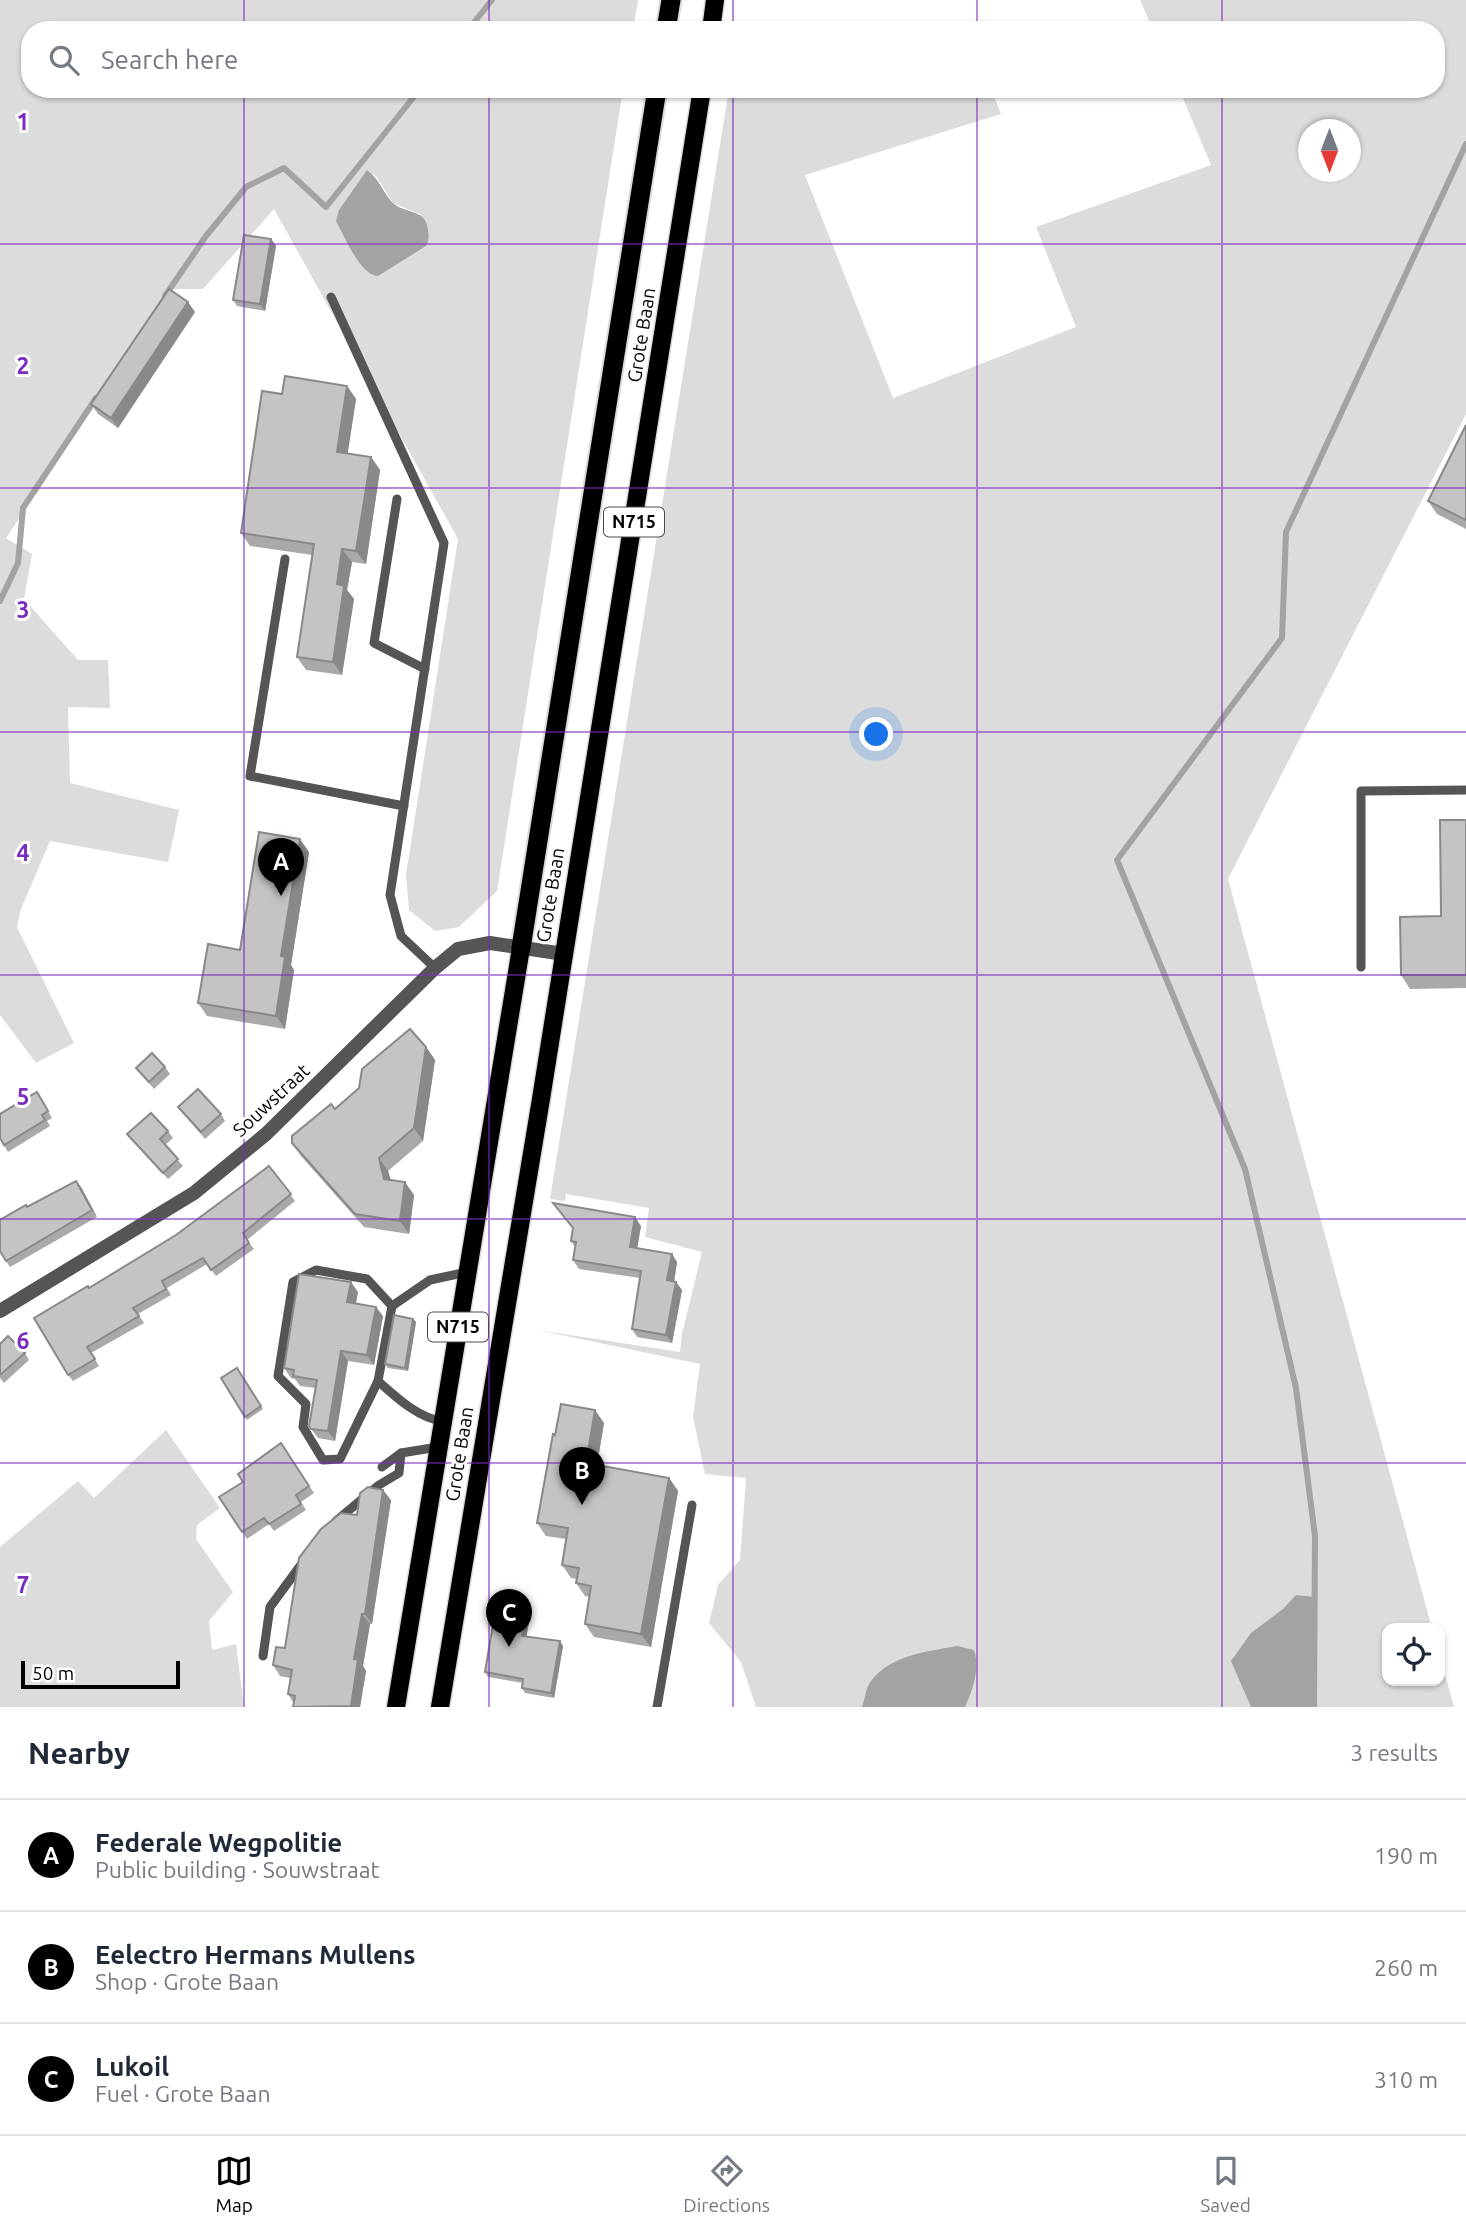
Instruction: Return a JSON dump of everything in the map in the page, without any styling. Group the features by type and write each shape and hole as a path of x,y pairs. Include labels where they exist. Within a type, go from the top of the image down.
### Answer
{"highway":[{"path":"668,21 671,0"},
{"name":"Grote Baan","path":"521,948 656,98"}],"main road":[{"path":"712,21 715,0"},
{"name":"Grote Baan","path":"440,1707 701,98"},
{"name":"Grote Baan","path":"396,1707 521,948"}],"street":[{"name":"Souwstraat","path":"0,1311 194,1193 266,1134 435,968 458,949 490,943 564,954"}],"lane":[{"path":"331,297 444,544 390,895 401,936 435,968"},
{"path":"397,499 374,643 425,668"},
{"path":"285,559 250,776 404,806"},
{"path":"1361,967 1361,791 1466,790"},
{"path":"392,1306 367,1279 316,1270 293,1282 278,1376 306,1404 303,1427 323,1460 340,1459 378,1381 392,1306 430,1280 467,1272"},
{"path":"378,1381 429,1419 442,1421"},
{"path":"382,1467 401,1453 438,1447"},
{"path":"325,1533 357,1502 399,1473 401,1453"},
{"path":"657,1707 692,1504"},
{"path":"263,1656 270,1607 311,1551"}],"shaded area":[{"path":"0,0 638,0 634,21 21,21 21,98 622,98 497,891 459,927 435,931 409,910 406,875 458,539 274,209 203,289 173,289 6,538 32,554 24,599 78,660 108,660 110,708 68,707 70,783 179,810 168,862 50,841 21,909 17,927 74,1043 36,1063 0,1015","holes":["367,171 376,176 393,203 422,215 339,210"]},
{"path":"1140,0 1466,0 1466,414 1228,879 1431,1623 1382,1623 1382,1686 1445,1686 1445,1674 1454,1707 756,1707 741,1662 709,1623 718,1585 740,1560 746,1478 705,1474 693,1417 700,1364 538,1330 680,1352 702,1252 645,1237 649,1208 566,1194 565,1201 550,1199 728,98 995,98 1001,114 805,175 893,398 1076,327 1036,227 1211,165 1183,98 1445,98 1445,21 1149,21"},
{"path":"367,170 391,201 423,218 428,232 426,246 378,276 371,274 359,262 336,221 339,210"},
{"path":"166,1430 220,1508 197,1525 196,1539 233,1592 209,1621 212,1650 236,1644 244,1707 0,1707 0,1547 78,1481 94,1498"},
{"path":"1296,1595 1315,1597 1314,1707 1251,1707 1231,1661 1251,1633 1283,1609"},
{"path":"957,1646 974,1650 976,1657 975,1679 965,1707 862,1707 869,1684 889,1665 911,1656"}],"building":[{"path":"244,235 271,239 260,304 233,300"},
{"path":"169,289 188,302 111,418 91,404"},
{"path":"285,376 347,386 337,452 371,457 356,551 342,549 337,584 344,586 333,662 297,657 314,544 241,533 262,391 282,394"},
{"path":"1466,425 1466,520 1428,501"},
{"path":"1440,820 1466,820 1466,975 1401,975 1400,917 1441,916"},
{"path":"259,832 300,839 281,956 285,957 276,1016 198,1003 208,944 240,950"},
{"path":"410,1029 426,1047 414,1128 379,1158 384,1179 405,1182 400,1221 355,1214 292,1143 292,1136 331,1104 335,1109 359,1088 362,1069"},
{"path":"152,1053 165,1067 149,1082 136,1068"},
{"path":"198,1089 221,1114 201,1132 178,1107"},
{"path":"37,1092 48,1111 42,1115 45,1120 4,1145 0,1138 0,1114"},
{"path":"151,1113 168,1131 160,1139 178,1159 163,1173 127,1134"},
{"path":"269,1166 291,1194 243,1233 249,1243 211,1270 203,1258 162,1281 166,1289 133,1308 139,1316 87,1347 95,1359 68,1375 34,1318 176,1235"},
{"path":"76,1181 92,1210 6,1261 0,1251 0,1220"},
{"path":"553,1203 635,1217 630,1247 672,1254 667,1280 676,1282 666,1335 632,1329 641,1271 573,1260 576,1242 571,1241 573,1228"},
{"path":"299,1274 351,1282 347,1302 376,1307 367,1355 341,1351 328,1431 311,1429 309,1426 317,1380 293,1376 294,1370 284,1368"},
{"path":"394,1315 413,1319 405,1368 385,1364"},
{"path":"8,1336 25,1353 0,1375 0,1344"},
{"path":"237,1368 261,1406 245,1417 221,1378"},
{"path":"561,1404 595,1410 586,1463 669,1478 641,1634 585,1624 591,1586 576,1583 579,1568 562,1565 568,1528 537,1523"},
{"path":"281,1443 309,1486 296,1495 301,1504 269,1524 264,1518 242,1532 219,1497 243,1482 238,1474"},
{"path":"368,1487 383,1490 365,1614 362,1614 354,1659 358,1660 351,1706 293,1707 295,1696 288,1694 292,1670 273,1665 276,1647 285,1648 299,1558 321,1529 341,1513 357,1515 360,1493"},
{"path":"496,1606 526,1612 522,1636 560,1641 551,1693 522,1688 523,1679 485,1672"}],"waterway":[{"path":"475,21 492,0"},
{"path":"165,296 206,236 246,187 284,168 326,207 413,98"},
{"path":"1314,1707 1315,1536 1296,1388 1245,1169 1117,860 1282,638 1286,532 1466,144"},
{"path":"0,601 18,563 23,508 96,398"}],"place":[{"name":"Federale Wegpolitie","path":"281,896"},
{"name":"Eelectro Hermans Mullens","path":"582,1505"},
{"name":"Lukoil","path":"509,1647"}]}
